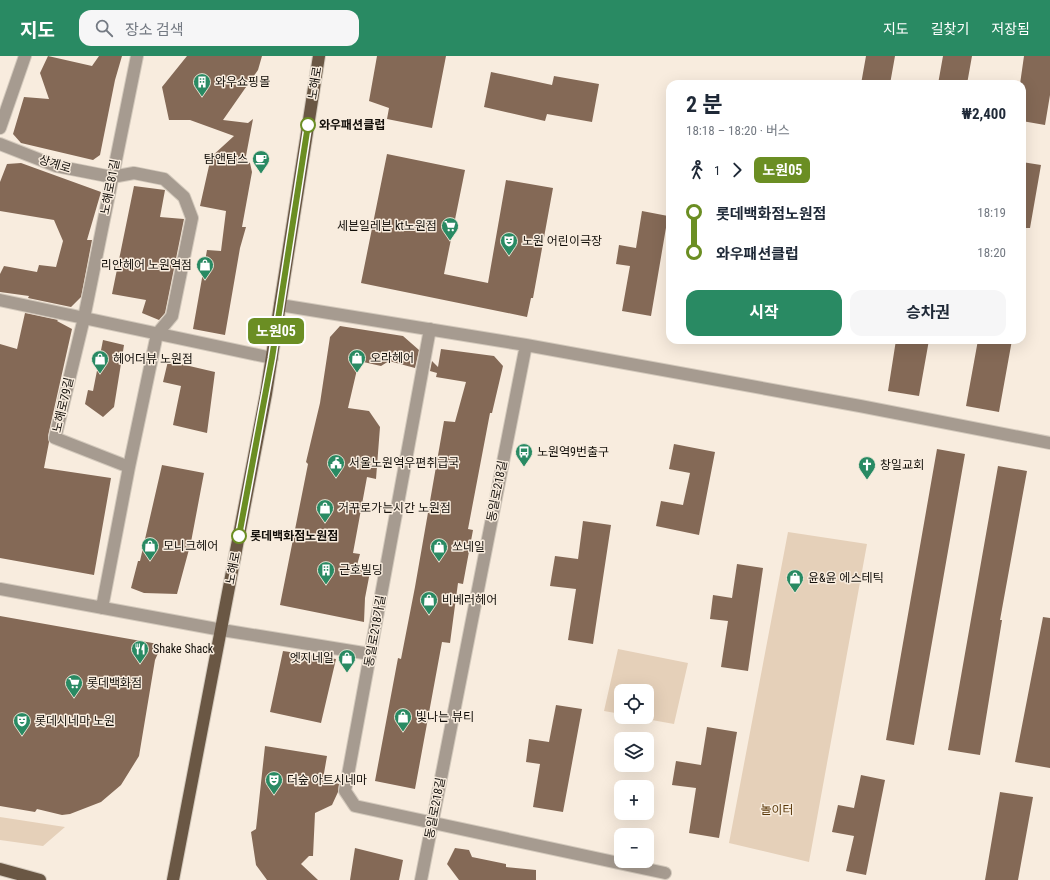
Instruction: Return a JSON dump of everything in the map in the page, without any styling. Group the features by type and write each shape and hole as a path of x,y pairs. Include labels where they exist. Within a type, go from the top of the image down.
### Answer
{"main road":[{"name":"노해로","path":"173,880 222,630 272,358 319,56"},
{"path":"0,868 40,880"}],"street":[{"path":"0,128 25,56"},
{"name":"노해로81길","path":"84,318 137,56"},
{"name":"상계로","path":"0,144 56,166 112,177"},
{"path":"102,608 129,467 157,334 172,316 192,218 184,197 164,180 134,173 112,177"},
{"path":"0,300 272,358"},
{"path":"280,305 526,346 860,406 1050,443"},
{"name":"노해로79길","path":"84,318 56,438 129,467"},
{"name":"동일로218가길","path":"430,329 345,791 355,806 664,873"},
{"name":"동일로218길","path":"421,880 526,346"},
{"path":"0,589 222,630 370,654"}],"green space":[{"name":"놀이터","path":"788,532 867,544 809,862 729,843"},
{"path":"618,649 688,663 674,724 654,720 654,684 614,684 614,713 604,711"},
{"path":"0,817 65,827 43,846 0,840"}],"building":[{"path":"48,56 92,66 99,56 122,56 115,80 100,155 93,160 21,143 13,134 24,97 49,99 40,73"},
{"path":"187,56 262,56 258,70 223,120 248,123 253,119 245,161 250,163 252,172 242,227 246,227 240,248 225,335 193,329 207,250 221,251 226,211 200,206 211,157 234,136 190,120 169,120 162,87"},
{"path":"377,56 446,56 432,128 387,119 389,108 369,101"},
{"path":"866,56 895,56 891,80 862,80"},
{"path":"943,56 972,56 968,80 939,80"},
{"path":"1024,56 1050,56 1050,95 1045,125 1026,122 1026,80 1021,80"},
{"path":"491,72 552,85 554,76 599,84 592,122 547,114 545,121 484,107"},
{"path":"387,154 465,170 444,274 488,283 506,180 553,188 533,298 531,298 527,317 361,283"},
{"path":"21,163 101,192 87,240 92,240 81,297 71,307 28,298 29,296 0,292 0,274 4,266 37,272 39,265 56,267 63,241 54,220 0,211 0,182 7,164"},
{"path":"1026,163 1041,165 1030,228 1026,228"},
{"path":"134,186 165,190 160,217 184,219 165,313 159,320 142,313 146,300 112,294"},
{"path":"642,211 666,216 666,228 651,316 622,311 630,266 616,264 619,245 636,248"},
{"path":"25,313 58,320 57,321 72,329 48,436 49,442 44,468 111,478 94,575 0,558 0,344 17,349"},
{"path":"340,326 403,336 419,350 415,368 389,361 381,366 359,361 348,408 369,411 380,427 376,479 367,477 353,553 360,554 356,569 370,572 365,598 364,622 280,605 308,464 306,462 320,403 330,337"},
{"path":"103,340 124,345 114,407 103,417 85,404 88,390 93,391"},
{"path":"895,344 928,344 919,396 888,391"},
{"path":"977,344 1011,344 999,412 966,406"},
{"path":"441,349 494,356 503,366 492,413 490,413 468,529 473,530 463,584 458,583 450,643 442,642 415,789 375,781 398,658 401,659 415,587 444,421 455,422 466,382 436,377 437,373 430,371 432,361 438,367"},
{"path":"168,361 215,372 207,433 173,425 181,386 163,382"},
{"path":"674,444 715,452 699,535 656,526 661,501 683,505 690,473 669,469"},
{"path":"937,449 965,454 914,745 886,740"},
{"path":"162,465 204,473 191,542 177,594 144,593 131,588 138,561 140,561"},
{"path":"998,466 1027,471 1000,620 1002,620 980,755 948,750"},
{"path":"583,521 611,525 593,644 568,640 576,589 550,586 555,556 578,559"},
{"path":"737,564 763,568 748,671 721,667 728,621 710,619 713,595 732,598"},
{"name":"롯데백화점","path":"0,616 158,644 159,651 155,660 139,756 121,785 101,802 70,814 62,815 37,809 35,812 0,806"},
{"path":"1043,617 1050,618 1050,768 1015,762"},
{"path":"283,651 336,659 321,723 270,712"},
{"path":"556,705 582,709 563,812 533,807 540,764 526,762 529,739 549,742"},
{"path":"707,727 737,732 719,838 689,833 696,788 672,785 676,761 701,765"},
{"path":"265,746 327,756 323,779 339,784 338,792 332,805 315,813 313,856 309,856 301,864 318,880 267,880 256,865 251,832 256,829"},
{"path":"861,775 885,780 866,875 846,871 854,836 832,832 838,805 854,808"},
{"path":"1000,792 1033,797 1018,880 985,880"},
{"path":"355,848 403,860 399,880 350,880"},
{"path":"455,848 469,850 472,857 506,864 506,867 536,870 536,880 459,880 447,864"}],"bus line":[{"name":"노원05","path":"239,536 272,358 308,125"}],"place":[{"name":"와우쇼핑몰","path":"202,97"},
{"name":"와우패션클럽","path":"308,125"},
{"name":"탐앤탐스","path":"261,174"},
{"name":"세븐일레븐 kt노원점","path":"450,241"},
{"name":"노원 어린이극장","path":"509,256"},
{"name":"리안헤어 노원역점","path":"205,280"},
{"name":"오라헤어","path":"357,373"},
{"name":"헤어더뷰 노원점","path":"100,374"},
{"name":"노원역9번출구","path":"524,467"},
{"name":"서울노원역우편취급국","path":"336,478"},
{"name":"창일교회","path":"867,480"},
{"name":"거꾸로가는시간 노원점","path":"325,523"},
{"name":"롯데백화점노원점","path":"239,536"},
{"name":"모니크헤어","path":"150,561"},
{"name":"쏘네일","path":"439,562"},
{"name":"근호빌딩","path":"326,585"},
{"name":"윤&윤 에스테틱","path":"795,593"},
{"name":"비베러헤어","path":"429,615"},
{"name":"Shake Shack","path":"140,664"},
{"name":"엣지네일","path":"347,673"},
{"name":"롯데백화점","path":"74,698"},
{"name":"빛나는 뷰티","path":"403,732"},
{"name":"롯데시네마 노원","path":"22,736"},
{"name":"더숲 아트시네마","path":"274,795"}]}
